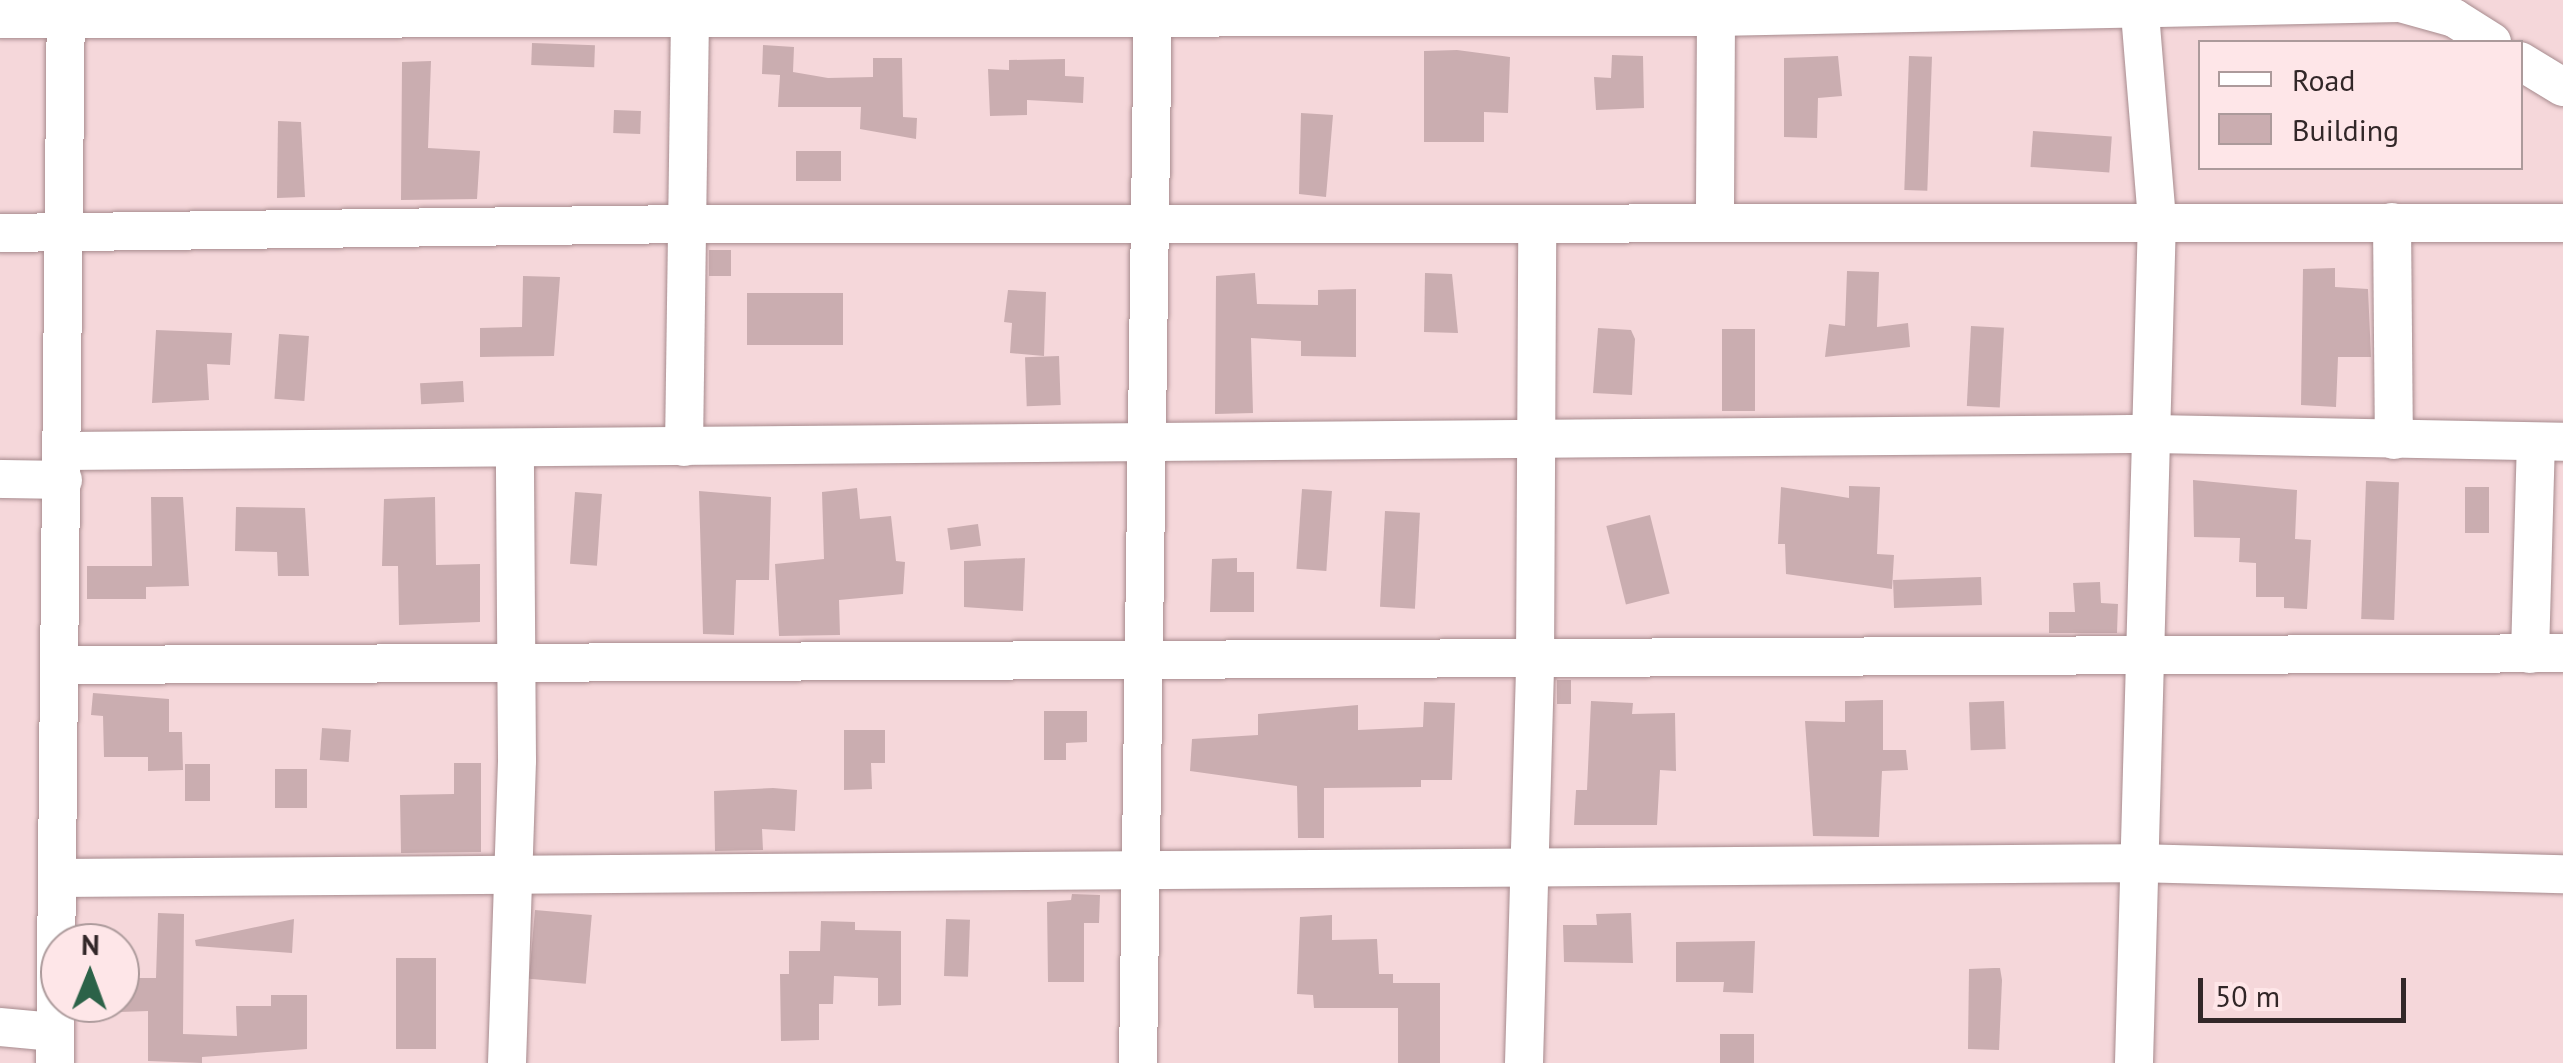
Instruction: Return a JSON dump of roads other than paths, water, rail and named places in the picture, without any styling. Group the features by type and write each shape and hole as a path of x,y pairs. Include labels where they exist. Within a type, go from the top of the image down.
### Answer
{"street":[{"path":"0,19 66,10 2400,3 2454,18 2489,40"},
{"path":"2134,1063 2135,863 2153,434 2157,220 2139,6"},
{"path":"1138,1063 1149,658 1153,8"},
{"path":"1711,8 1715,220"},
{"path":"684,447 690,9"},
{"path":"0,1028 54,1048 66,10"},
{"path":"2523,62 2563,88"},
{"path":"0,234 686,224 1151,227 1715,220 2563,224"},
{"path":"2392,222 2394,440"},
{"path":"1524,1063 1535,662 1537,224"},
{"path":"0,480 63,465 515,449 2153,434 2549,442 2546,654 2144,660 1535,662 1149,658 61,665"},
{"path":"507,1063 518,660 515,449"},
{"path":"56,878 1142,874 2135,863 2563,874"}]}
